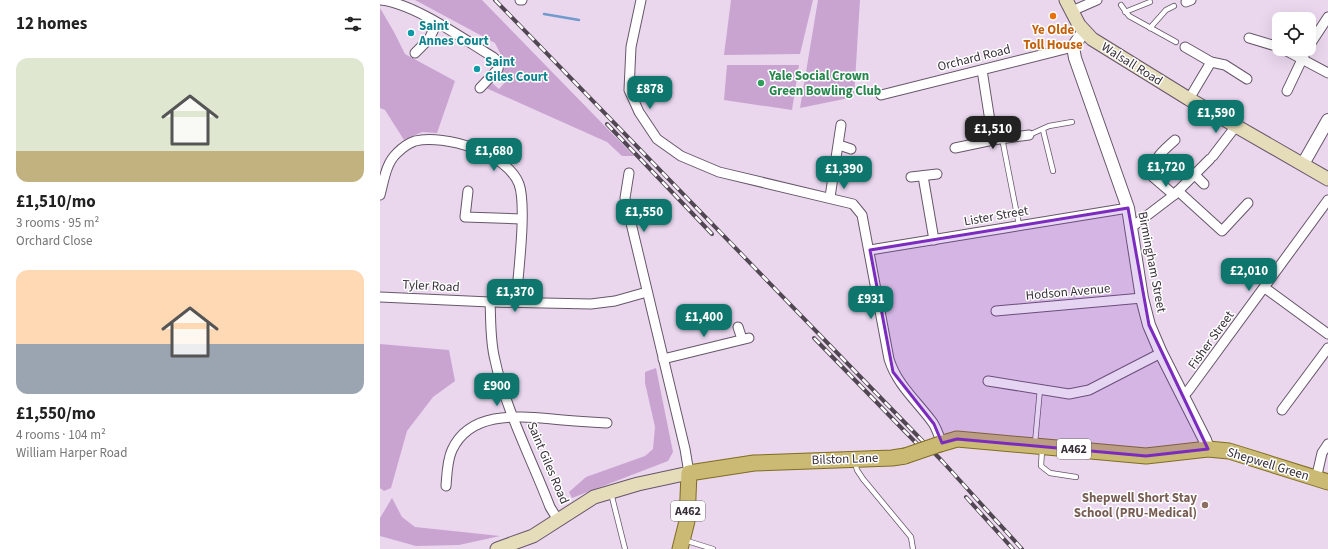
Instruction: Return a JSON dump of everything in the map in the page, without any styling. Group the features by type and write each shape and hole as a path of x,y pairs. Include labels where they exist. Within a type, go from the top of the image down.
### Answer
{"main road":[{"name":"Walsall Road","path":"1069,6 1084,31 1092,40 1189,99 1328,179"},
{"name":"Bilston Lane","path":"497,549 524,541 594,497 689,472 754,463 905,456 957,440 1146,456 1208,449"},
{"name":"Shepwell Green","path":"1208,449 1244,454 1322,481"},
{"name":"A462","path":"680,546 688,515 689,472"}],"street":[{"path":"380,0 404,6 493,57 499,63 495,74 480,88"},
{"path":"641,0 631,47 629,90 639,112 657,138 681,156 719,172 830,197 853,204 862,215 870,250 889,359 893,372 898,381 934,424 941,444"},
{"path":"1069,6 1097,0"},
{"path":"1316,35 1328,16"},
{"path":"415,53 428,39 437,24"},
{"path":"1074,47 1084,31"},
{"path":"1249,38 1272,45"},
{"name":"Orchard Road","path":"882,95 1074,47"},
{"name":"Birmingham Street","path":"1074,47 1081,76 1128,208 1142,298 1149,325 1208,449"},
{"path":"1185,47 1211,62 1225,66 1247,79"},
{"path":"1298,56 1328,73"},
{"path":"1287,91 1302,58"},
{"path":"1189,99 1211,62"},
{"path":"982,70 998,139"},
{"path":"1302,164 1328,120"},
{"path":"830,197 841,125"},
{"path":"1132,227 1176,193 1195,175 1236,126"},
{"path":"955,148 998,139 1029,135"},
{"path":"380,194 388,164 397,152 413,142 431,140 469,146 482,152 512,172 522,193 516,302"},
{"path":"1175,140 1158,156 1153,165 1153,177 1176,193 1222,231 1248,203"},
{"path":"838,145 851,149"},
{"path":"629,173 625,198 685,449 689,472"},
{"path":"911,177 936,174"},
{"path":"1195,175 1204,184"},
{"path":"923,176 934,240"},
{"path":"468,191 465,217 521,219"},
{"name":"Fisher Street","path":"1183,396 1265,288 1328,200"},
{"name":"Lister Street","path":"870,250 1128,208"},
{"path":"1265,288 1328,334"},
{"name":"Tyler Road","path":"380,297 490,302 591,304 615,302 647,292"},
{"name":"Hodson Avenue","path":"996,311 1142,298"},
{"name":"Saint Giles Road","path":"490,302 494,359 514,416 550,507 558,520"},
{"path":"663,358 745,338 738,327"},
{"path":"1282,410 1328,348"},
{"path":"988,381 1068,394 1088,390 1161,353"},
{"name":"Saint Giles Road","path":"446,486 451,451 463,434 475,425 492,418 514,416 607,423"},
{"path":"1322,481 1322,453 1328,444"}],"lane":[{"path":"1125,12 1150,2"},
{"path":"1121,5 1125,12 1176,42"},
{"path":"1150,28 1166,10 1174,6"},
{"path":"1029,135 1049,126 1072,122"},
{"path":"1043,130 1053,171"},
{"path":"998,139 1019,225"},
{"path":"1040,389 1039,446 1041,466 1050,473 1076,477"},
{"path":"854,459 857,470 911,537 913,549"},
{"path":"611,493 625,549"},
{"path":"680,546 713,549"}],"highlighted area":[{"path":"1128,208 1149,325 1208,449 1146,456 957,439 942,443 934,424 893,372 870,250"}],"shaded area":[{"path":"415,0 482,0 634,156 622,156 607,142 486,88 492,83 499,89 506,81 502,73 505,63 495,43"},
{"path":"731,0 813,0 800,54 724,55"},
{"path":"818,0 860,0 854,97 800,108"},
{"path":"380,8 405,54 455,81 437,133 422,132 404,140 385,110 380,108"},
{"name":"Yale Social Crown Green Bowling Club","path":"727,65 799,65 792,110 724,100"},
{"path":"380,344 449,350 455,381 433,397 407,431 391,488 384,491 380,488"},
{"path":"656,368 673,452 668,461 572,498 569,492 586,477 645,456 653,449 655,427 645,383 645,372"},
{"path":"392,498 402,517 415,527 500,536 459,545 416,546 380,536 380,518"}],"waterway":[{"path":"544,14 579,20"}],"railway":[{"path":"495,0 943,462 1022,549"},
{"path":"607,124 712,234"},
{"path":"814,338 921,448"},
{"path":"966,497 1013,549"}],"place":[{"name":"Ye Olde Toll House","path":"1053,16"},
{"name":"Saint Annes Court","path":"411,33"},
{"name":"Saint Giles Court","path":"477,69"},
{"name":"Yale Social Crown Green Bowling Club","path":"761,83"},
{"name":"Shepwell Short Stay School (PRU-Medical)","path":"1205,505"}]}
